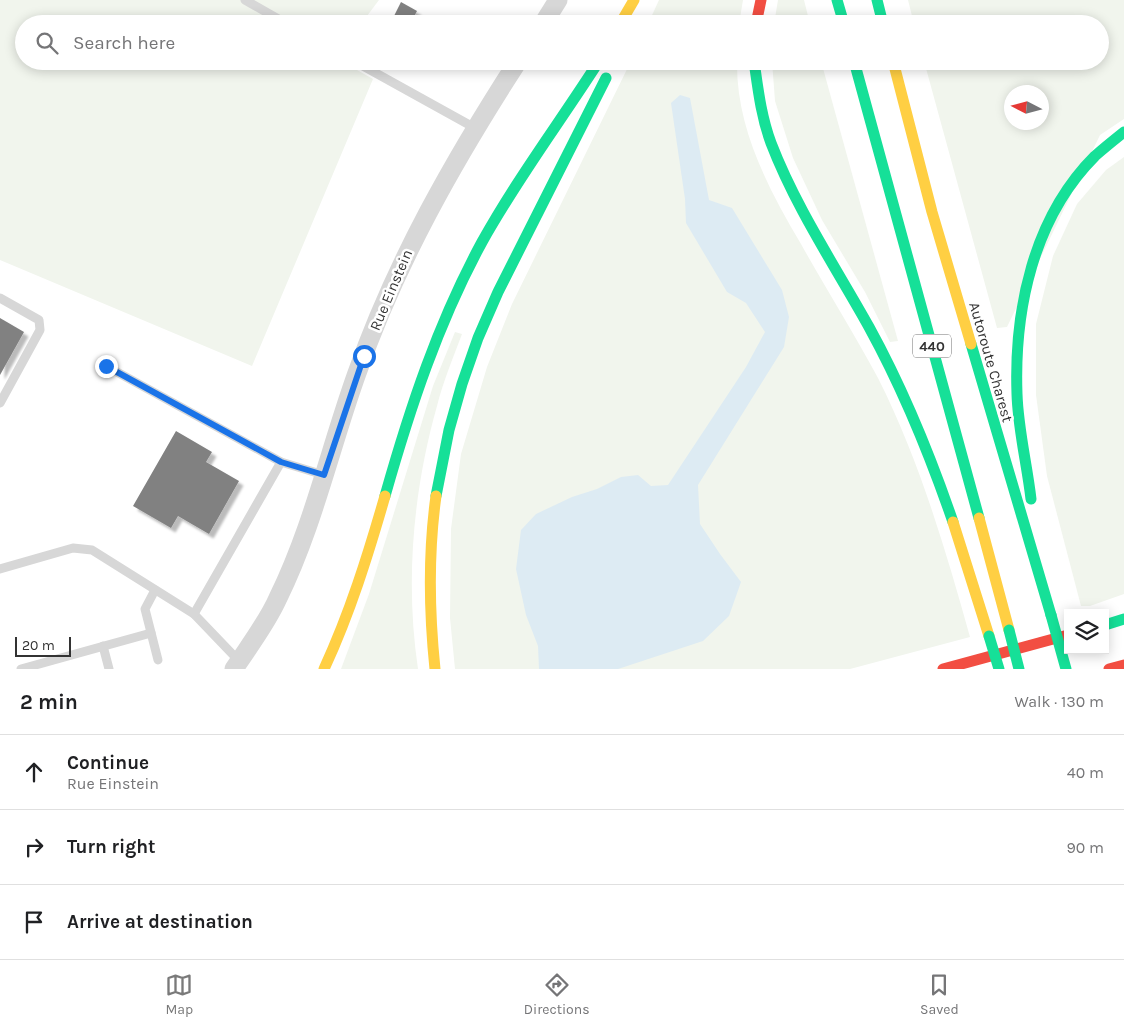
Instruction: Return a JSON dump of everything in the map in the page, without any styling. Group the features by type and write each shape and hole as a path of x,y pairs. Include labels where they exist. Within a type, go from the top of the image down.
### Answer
{"highway":[{"path":"625,15 634,0"},
{"path":"634,15 640,0"},
{"path":"758,15 761,0"},
{"path":"837,0 841,15"},
{"path":"877,0 881,15"},
{"path":"324,669 339,636 360,579 414,396 440,329 469,266 504,204 593,70"},
{"path":"435,669 429,574 435,497 441,460 458,392 498,292 610,70"},
{"path":"754,70 760,104 775,153 785,177 873,333 913,415 948,505 999,669"},
{"name":"440","path":"856,70 1019,669"},
{"name":"Autoroute Charest","path":"895,70 932,212 1052,615 1066,669"},
{"path":"1043,588 1017,394 1018,336 1026,282 1042,236 1063,194 1094,156 1124,132"},
{"path":"1109,624 1124,618"},
{"path":"943,669 1064,636"},
{"path":"1109,669 1124,665"}],"street":[{"path":"549,15 558,0"},
{"name":"Rue Einstein","path":"237,665 278,600 305,534 356,374 412,241 475,128 512,70"}],"lane":[{"path":"245,0 271,15"},
{"path":"370,70 475,128"},
{"path":"0,298 39,320 40,330 0,403"},
{"path":"106,366 281,462 324,475"},
{"path":"194,614 281,462"},
{"path":"0,569 73,548 92,550 194,614 237,665"},
{"path":"155,590 145,609 158,660"},
{"path":"21,669 52,665 103,646 151,633"},
{"path":"103,646 109,669"}],"shaded area":[{"path":"0,0 379,0 368,15 15,15 15,70 357,70 373,79 252,366 0,260"},
{"path":"659,0 743,0 740,15 652,15"},
{"path":"778,0 804,0 808,15 776,15"},
{"path":"908,0 1124,0 1124,119 1100,135 1007,327 997,328 926,70 1109,70 1109,15 912,15"},
{"path":"627,70 737,70 742,110 756,157 777,201 869,361 893,409 919,473 970,637 850,669 455,669 450,618 451,529 461,454 487,367 512,304"},
{"path":"773,70 823,70 898,341 890,342 865,292 822,220 793,158 775,101"},
{"path":"680,95 690,98 709,200 732,208 782,290 789,317 784,347 698,485 700,524 741,582 729,616 703,641 618,669 539,669 538,646 526,615 516,569 521,530 536,514 621,477 638,475 651,486 668,485 746,367 765,332 746,303 727,292 686,223 685,199 671,103"},
{"path":"1124,157 1124,594 1090,606 1081,606 1047,476 1036,395 1036,324 1053,256 1077,204 1106,170"},
{"path":"455,332 462,334 437,406 422,471 417,504 412,570 412,603 418,669 341,669 369,594 433,386"}],"building":[{"path":"401,2 417,11 415,15 394,15"},
{"path":"0,318 24,332 0,375"},
{"path":"176,431 212,452 206,462 239,481 209,534 178,516 171,528 133,506"}],"traffic: fast":[{"path":"837,0 841,15"},
{"path":"877,0 881,15"},
{"path":"385,496 426,366 466,273 495,219 593,70"},
{"path":"755,70 765,123 781,167 804,214 869,327 893,374 925,447 953,522"},
{"path":"856,70 979,518"},
{"path":"436,496 449,430 478,338 498,292 606,78"},
{"path":"1031,499 1017,394 1019,330 1024,298 1042,236 1056,208 1074,181 1095,156 1124,132"},
{"path":"971,344 1051,615"},
{"path":"1051,615 1066,669"},
{"path":"1109,624 1124,619"},
{"path":"1009,630 1019,669"},
{"path":"989,636 999,669"}],"traffic: slow":[{"path":"625,15 634,0"},
{"path":"895,70 932,212 971,344"},
{"path":"324,669 358,584 385,496"},
{"path":"435,669 430,582 436,496"},
{"path":"979,518 1009,630"},
{"path":"953,522 989,636"}],"traffic: jam":[{"path":"758,15 761,0"},
{"path":"943,669 1064,636"},
{"path":"1109,669 1124,665"}],"route":[{"path":"106,366 281,462 324,475 356,374 364,356"}]}
